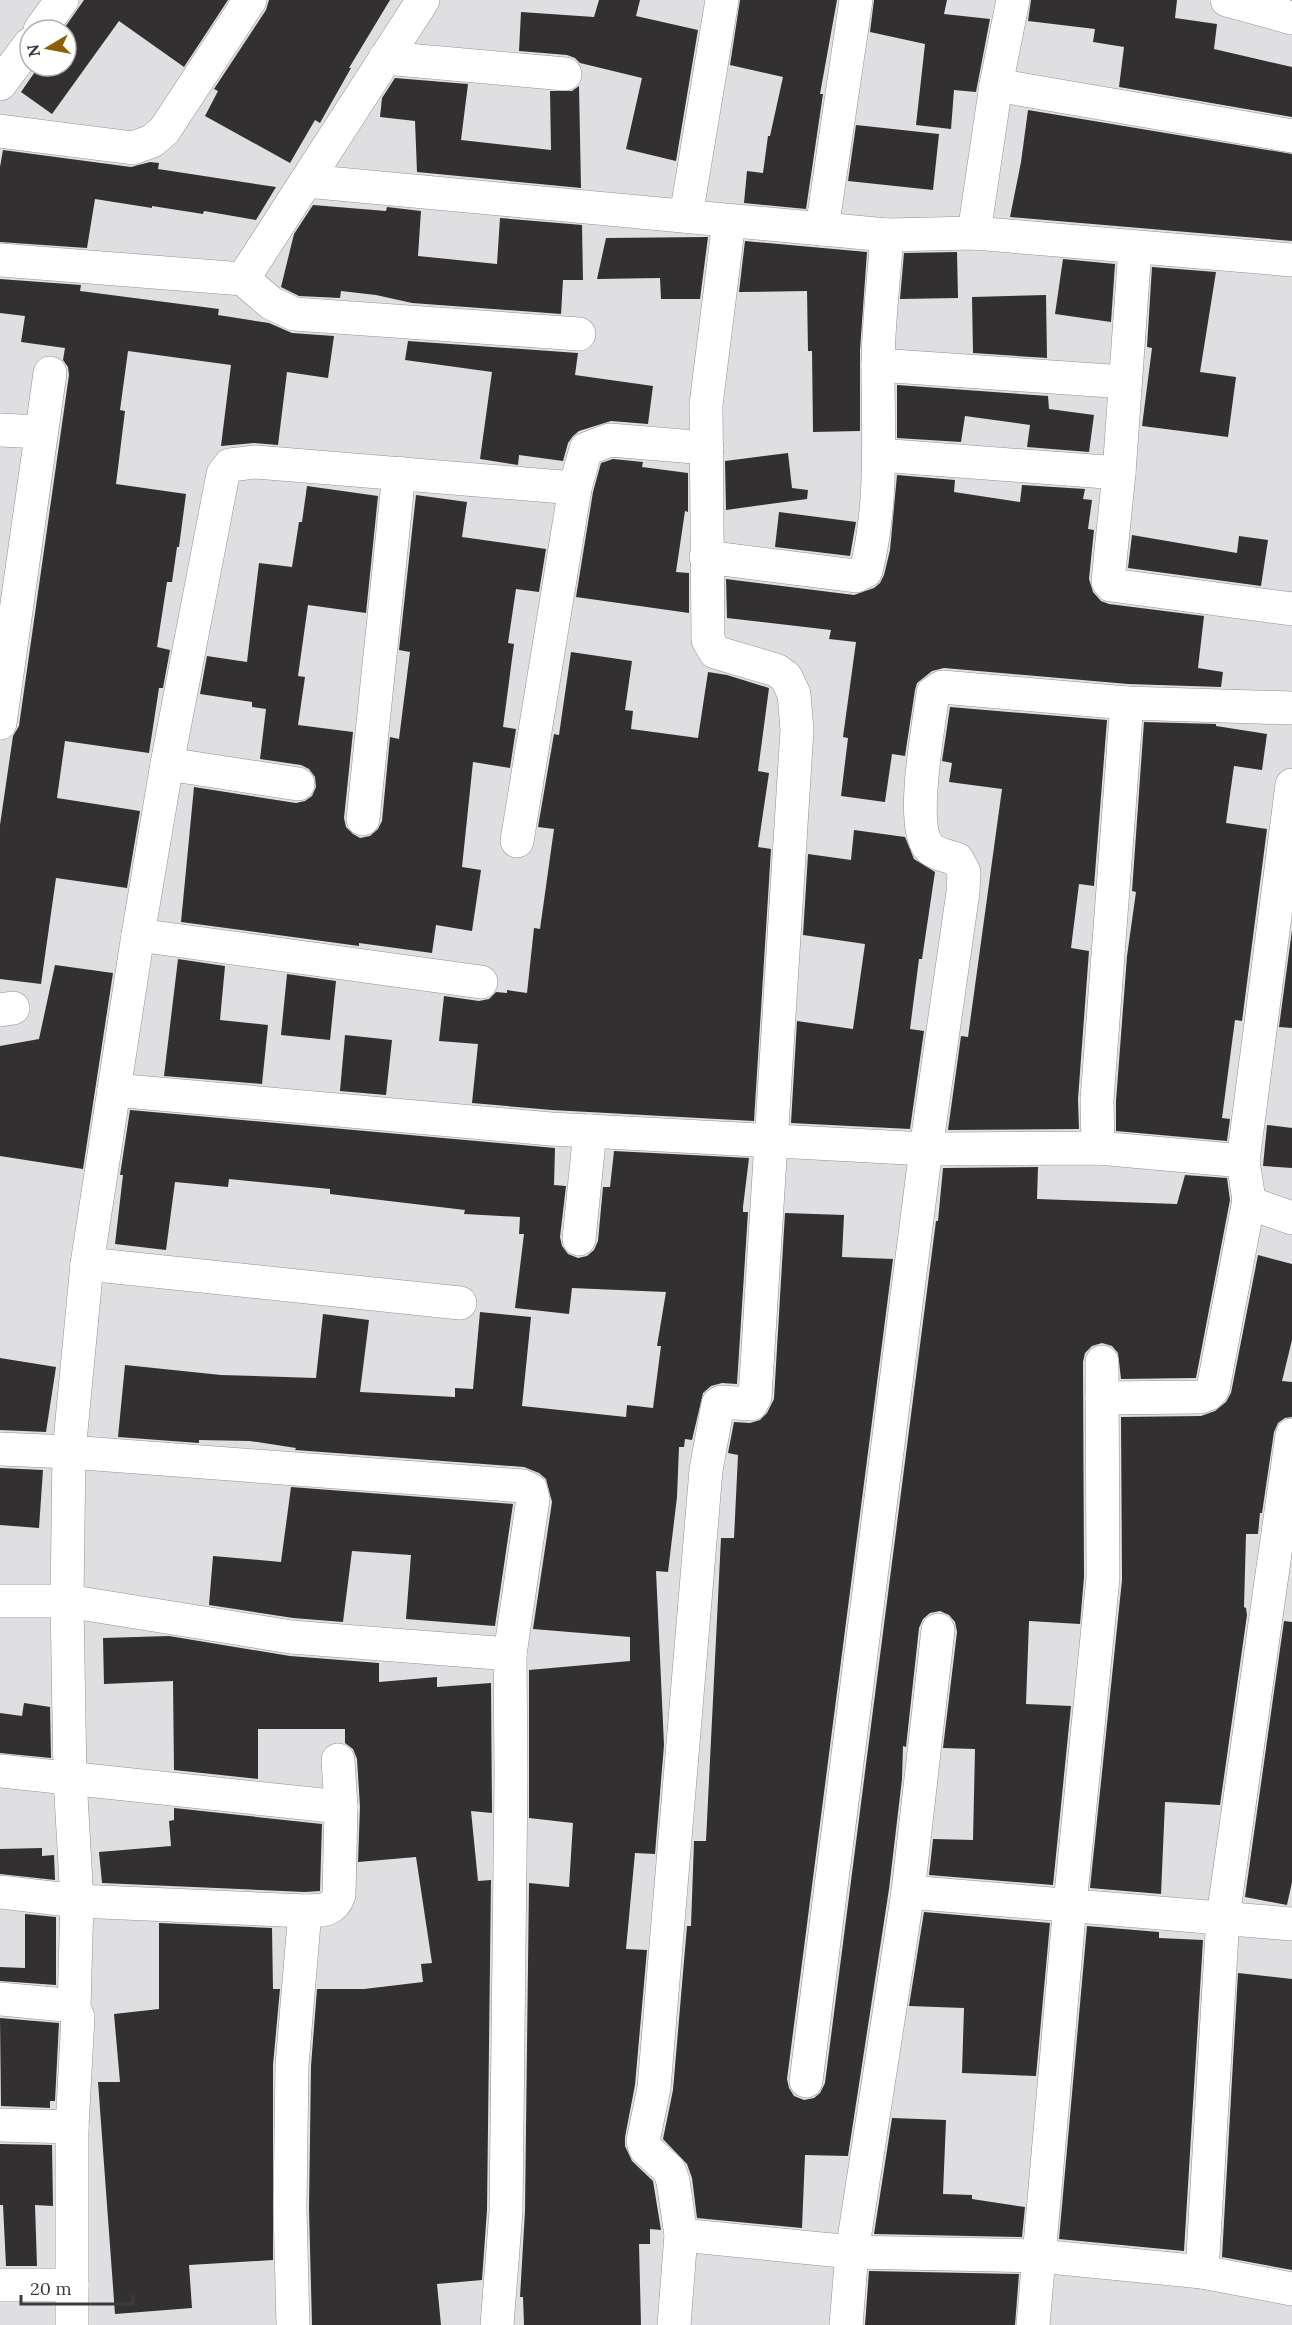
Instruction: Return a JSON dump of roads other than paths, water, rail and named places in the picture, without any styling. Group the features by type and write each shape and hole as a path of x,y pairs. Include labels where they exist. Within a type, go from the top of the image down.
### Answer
{"street":[{"path":"49,18 62,0"},
{"path":"0,131 133,147 152,141 164,131 250,0"},
{"path":"243,279 423,0"},
{"path":"686,216 722,0"},
{"path":"822,229 856,0"},
{"path":"974,233 996,85 1013,0"},
{"path":"1227,0 1292,18"},
{"path":"385,58 565,74"},
{"path":"0,84 18,60"},
{"path":"996,85 1292,136"},
{"path":"306,181 887,235 974,233 1292,260"},
{"path":"674,2325 681,2235 672,2175 645,2148 644,2141 654,2088 706,1470 718,1404 721,1402 751,1404 755,1397 797,730 794,694 786,677 776,670 715,652 708,640 706,405 729,221"},
{"path":"706,557 856,576 866,571 875,525 879,455 878,365 887,235"},
{"path":"1135,248 1119,473 1108,581 1111,585 1292,609"},
{"path":"0,260 243,279 271,303 294,314 579,334"},
{"path":"878,365 1125,382"},
{"path":"0,723 50,373"},
{"path":"0,430 41,432"},
{"path":"517,841 575,488 586,449 610,440 707,448"},
{"path":"879,455 1119,473"},
{"path":"72,2325 72,2127 78,2018 74,2008 77,1901 70,1778 67,1601 69,1452 87,1264 138,935 167,764 223,474 230,465 256,462 575,488"},
{"path":"363,819 399,472"},
{"path":"806,2081 926,1149 963,892 964,872 957,859 934,852 923,839 920,802 933,693 942,687 1127,703 1292,708"},
{"path":"1098,1148 1097,1100 1127,703"},
{"path":"167,764 298,784"},
{"path":"1102,1398 1200,1397 1213,1389 1249,1200 1244,1161 1292,785"},
{"path":"138,935 481,982"},
{"path":"114,1090 590,1131 926,1149 1098,1148 1244,1161"},
{"path":"579,1239 590,1131"},
{"path":"1249,1200 1255,1205 1292,1218"},
{"path":"87,1264 460,1303"},
{"path":"1034,2325 1070,1904 1103,1578 1102,1362"},
{"path":"1202,2272 1223,1917 1292,1435"},
{"path":"0,1449 69,1452 523,1486 531,1490 533,1498 510,1654 511,1776 506,2211 497,2325"},
{"path":"0,1601 67,1601 291,1637 510,1654"},
{"path":"846,2325 852,2252 908,1892 938,1630"},
{"path":"0,1893 77,1901 305,1911 331,1908 339,1895 341,1808 338,1760"},
{"path":"0,1772 341,1808"},
{"path":"908,1892 1292,1924"},
{"path":"293,2325 290,2209 292,2065 305,1911"},
{"path":"0,1999 65,2005 74,2008"},
{"path":"0,2125 72,2127"},
{"path":"681,2235 852,2252 1039,2256 1202,2272 1292,2289"},
{"path":"0,2284 72,2285"}]}
